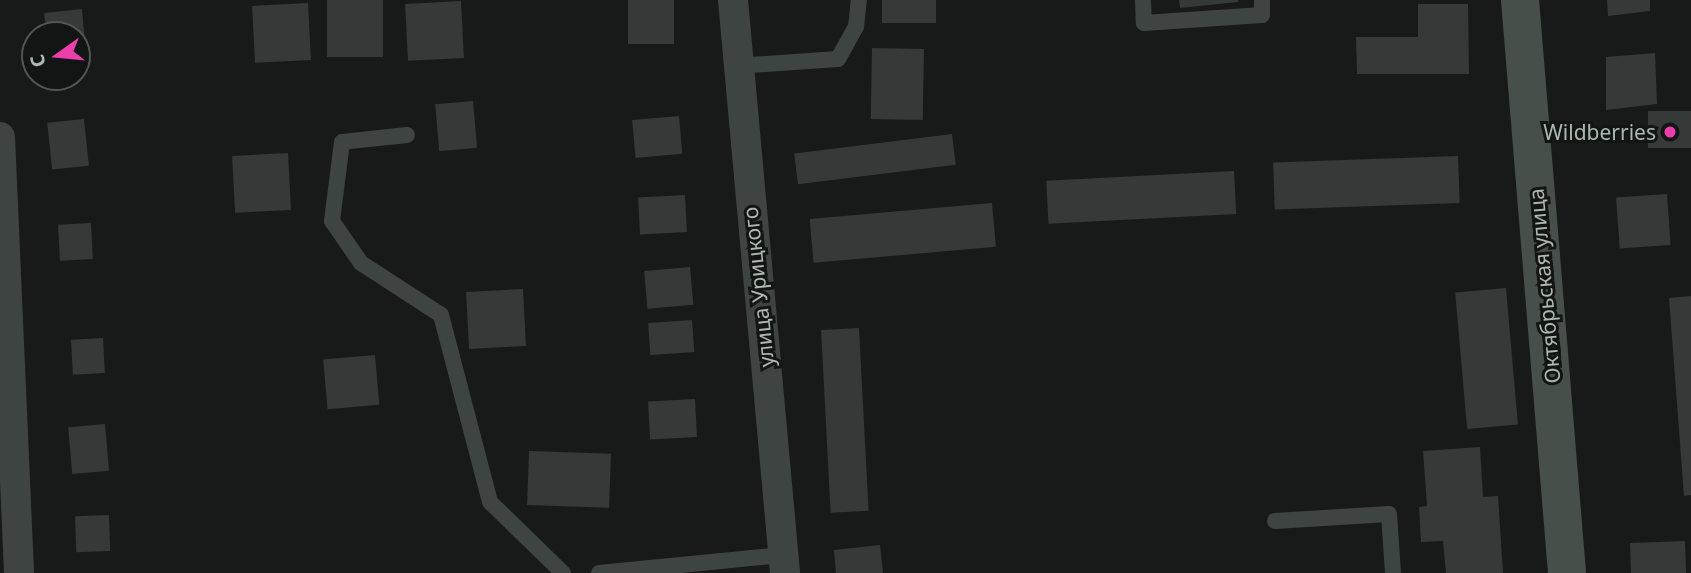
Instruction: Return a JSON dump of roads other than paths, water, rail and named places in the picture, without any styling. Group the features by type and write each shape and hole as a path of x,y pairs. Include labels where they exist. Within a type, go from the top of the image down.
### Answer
{"main road":[{"name":"Октябрьская улица","path":"1520,0 1567,573"}],"street":[{"name":"улица Урицкого","path":"733,0 736,66 785,564"},
{"path":"0,137 19,573"}],"lane":[{"path":"736,66 838,59 856,27 859,0"},
{"path":"1143,0 1144,23 1262,15 1262,0"},
{"path":"407,135 342,142 332,221 360,263 440,315 490,502 563,573"},
{"path":"1275,520 1389,514 1393,573"},
{"path":"599,573 785,564"}],"place":[{"name":"Wildberries","path":"1670,132"}]}
